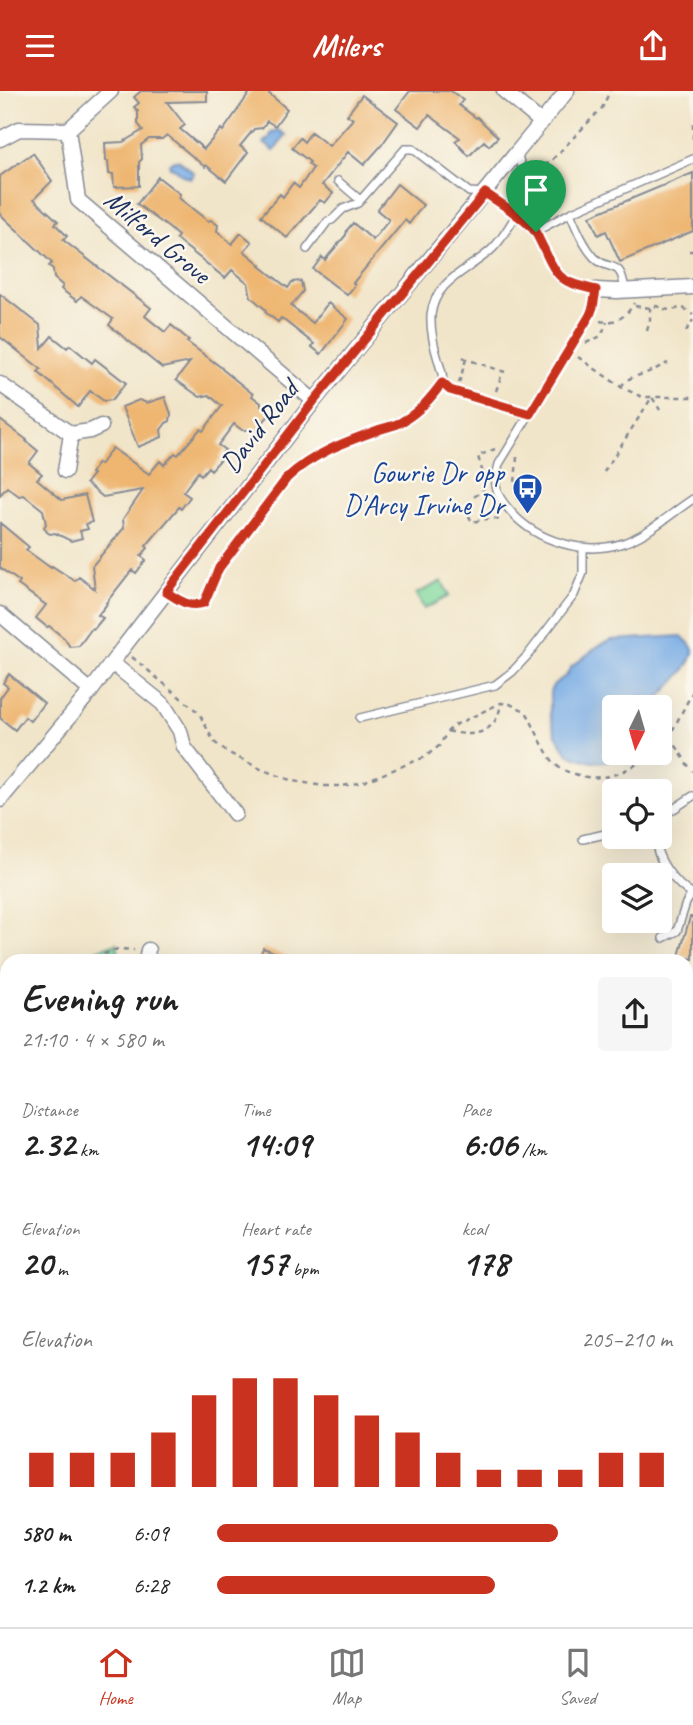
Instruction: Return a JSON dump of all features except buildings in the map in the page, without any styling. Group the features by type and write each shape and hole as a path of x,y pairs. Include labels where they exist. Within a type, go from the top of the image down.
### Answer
{"street":[{"path":"0,139 19,129 68,130 111,91"},
{"path":"504,91 541,122"},
{"name":"David Road","path":"0,800 91,691 314,401 567,91"},
{"name":"Milford Grove","path":"68,130 78,200 314,401"},
{"path":"596,290 693,288"},
{"path":"0,384 71,434 101,426"},
{"path":"65,471 71,434"},
{"path":"0,614 91,691"},
{"path":"112,663 163,704 180,731 184,747 235,814"}],"lane":[{"path":"307,249 328,222 343,209 358,203 405,149 413,149 469,192 485,193 536,232"},
{"path":"516,152 526,178 536,232 553,269 560,278 596,290 588,317 499,464 496,489 502,501 515,516 538,534 556,542 597,548 619,545 637,538 693,499"},
{"path":"536,232 570,212 693,159"},
{"path":"338,181 360,200"},
{"path":"570,212 595,259 616,267 632,290"},
{"path":"166,592 189,605 204,603 219,568 287,478 297,469 324,451 400,423 428,402 442,383 443,374 431,334 431,313 439,292 448,281 491,250 516,215"},
{"path":"442,383 456,393 530,414"},
{"path":"360,718 495,685 527,656 574,596 583,573 583,548"},
{"path":"672,810 693,796"},
{"path":"583,839 602,835"},
{"path":"658,849 671,876 692,895 686,903 677,931 663,938"}],"path":[{"path":"536,171 550,162 602,107 610,91"},
{"path":"693,124 693,138"},
{"path":"588,317 609,322 619,320 633,305 632,290"},
{"path":"633,305 650,308 657,306 674,311 682,307 693,314"},
{"path":"647,331 650,308"},
{"path":"686,331 693,320"},
{"path":"609,322 615,330"},
{"path":"609,322 601,337 587,343 578,357 621,387 642,397 693,397"},
{"path":"456,393 464,358 504,372 499,384"},
{"path":"621,387 625,380 668,363"},
{"path":"652,397 660,409"},
{"path":"604,472 652,397"},
{"path":"496,449 478,456 484,489 463,511 472,522 491,518 501,523"},
{"path":"517,457 515,484 520,505"},
{"path":"122,649 199,713 215,742 221,747 263,770 293,781 324,786 363,782 425,757 439,746 455,725 501,703 510,704 528,715 553,762 563,770 582,777 601,778 634,765"},
{"path":"672,731 693,691"},
{"path":"448,731 458,734 482,733 494,722 501,703"},
{"path":"672,741 677,744 693,771"},
{"path":"104,954 118,949 142,954"}],"green space":[{"path":"442,581 449,596 424,609 416,594"},
{"path":"117,943 119,954 84,954"}],"water":[{"path":"279,130 286,135 274,151 264,143 272,132"},
{"path":"179,160 194,173 191,178 170,167 172,161"},
{"path":"682,636 693,650 692,658 662,695 602,695 602,761 592,762 569,755 556,735 550,714 550,691 554,684 567,675 570,668 598,646 611,640"}],"place":[{"name":"Gowrie Dr opp D'Arcy Irvine Dr","path":"527,515"}],"route":[{"path":"485,193 536,232 560,278 596,290 590,315 530,414 450,390 442,383 428,402 400,423 324,451 287,478 219,568 204,603 189,605 166,592 314,401 485,193"}]}
